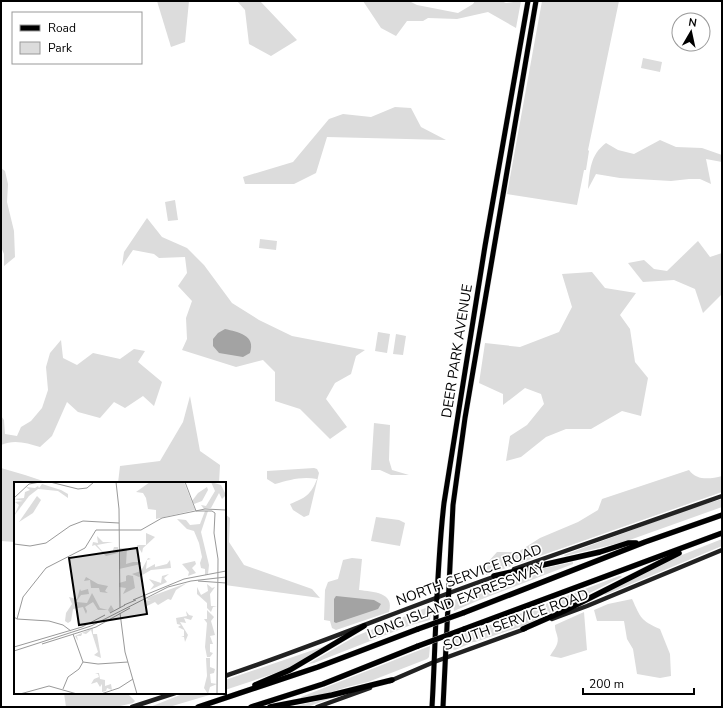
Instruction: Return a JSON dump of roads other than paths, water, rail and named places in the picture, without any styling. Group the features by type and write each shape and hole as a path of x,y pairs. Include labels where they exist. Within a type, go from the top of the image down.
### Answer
{"highway":[{"name":"LONG ISLAND EXPRESSWAY","path":"198,707 214,703 318,667 463,613 644,542 722,515"},
{"path":"523,629 564,611 660,561 722,534"},
{"name":"LONG ISLAND EXPRESSWAY","path":"251,707 323,684 418,646 722,534"},
{"path":"494,576 600,552 628,543 644,542"},
{"path":"214,703 290,670 364,626"},
{"path":"270,707 332,695 392,680"}],"main road":[{"name":"DEER PARK AVENUE","path":"432,707 436,597 444,503 528,1"},
{"name":"DEER PARK AVENUE","path":"443,707 453,505 465,418 536,1"},
{"name":"NORTH SERVICE ROAD","path":"226,676 364,626 449,592 722,496"},
{"name":"SOUTH SERVICE ROAD","path":"317,707 392,680 446,657 587,606 722,550"},
{"path":"132,707 172,694"}]}
